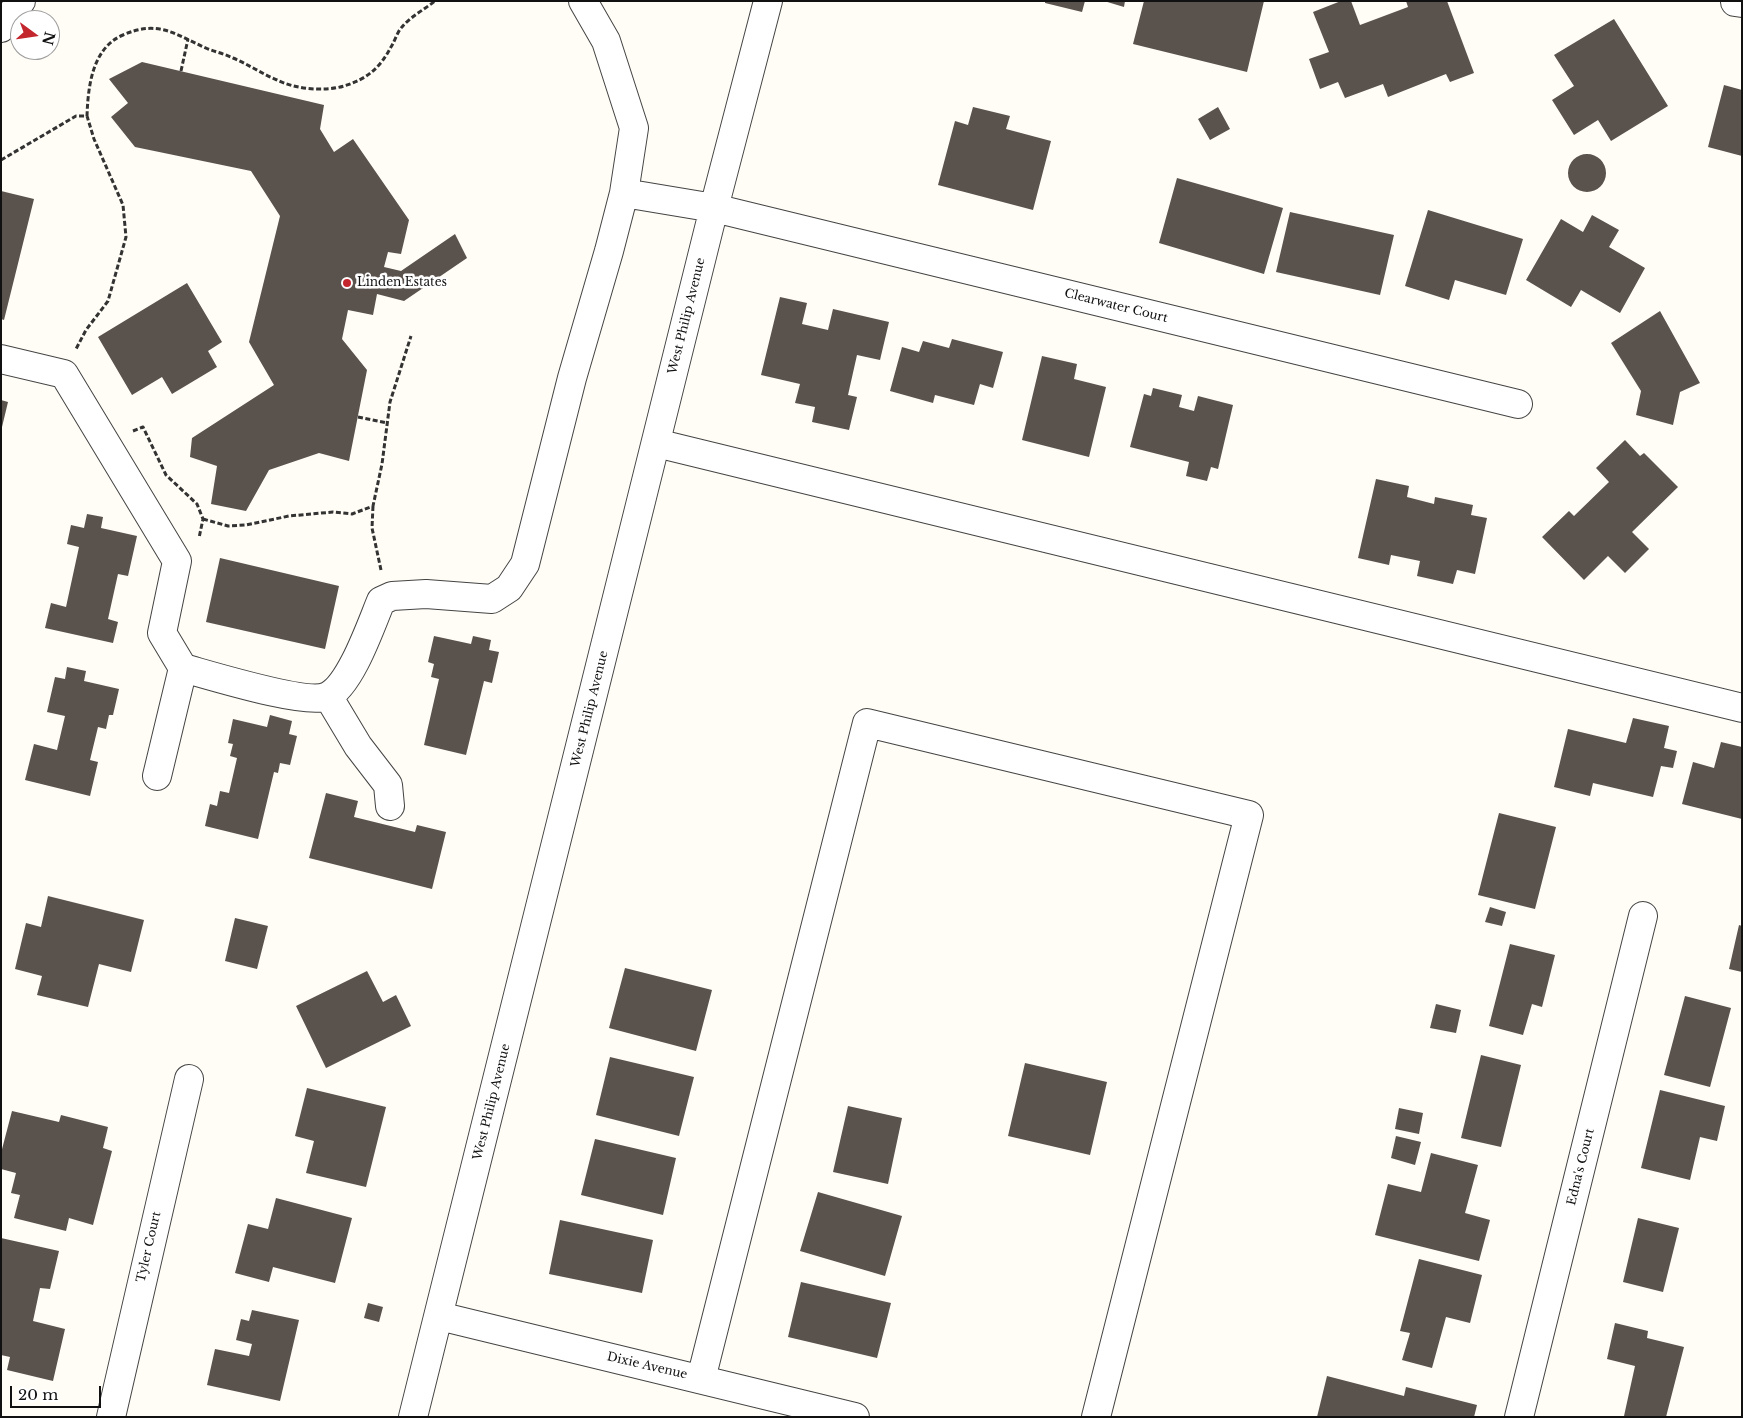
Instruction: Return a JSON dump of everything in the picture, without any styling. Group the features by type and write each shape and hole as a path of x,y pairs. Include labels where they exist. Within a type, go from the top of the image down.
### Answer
{"street":[{"path":"1,28 21,1"},
{"path":"183,668 304,699 328,696 344,680 360,651 381,601 392,596 426,594 492,599 510,588 525,564 572,378 624,193 634,128 606,41 582,1"},
{"name":"West Philip Avenue","path":"413,1417 714,208 768,1"},
{"path":"1735,2 1742,3"},
{"name":"Clearwater Court","path":"624,193 714,208 1518,404"},
{"path":"1,359 64,374 176,561 162,633 183,668 157,776"},
{"path":"656,443 1742,708"},
{"path":"328,696 358,746 388,785 390,806"},
{"path":"701,1379 867,723 1250,815 1096,1417"},
{"name":"Edna's Court","path":"1519,1417 1643,916"},
{"name":"Tyler Court","path":"111,1417 189,1078"},
{"name":"Dixie Avenue","path":"439,1316 855,1417"}],"path":[{"path":"64,374 86,330 108,301 126,237 123,205 94,139 87,116 96,62 104,48 115,38 147,27 178,33 232,57 277,81 310,88 342,86 375,71 384,60 402,27 435,1"},
{"path":"181,71 188,39"},
{"path":"1,160 76,116 87,116"},
{"path":"392,596 379,564 372,528 373,506 382,464 390,402 411,336"},
{"path":"358,418 387,423"},
{"path":"203,519 228,526 246,525 289,516 333,512 352,514 373,506"}],"building":[{"path":"1045,1 1085,1 1082,12 1045,3"},
{"path":"1104,1 1125,1 1124,7"},
{"path":"1144,1 1264,1 1247,72 1133,44"},
{"path":"1341,1 1351,1 1360,25 1408,7 1406,1 1447,1 1474,73 1450,82 1446,74 1388,97 1383,84 1345,98 1338,82 1320,89 1309,59 1329,52 1313,12"},
{"path":"1614,19 1668,106 1611,141 1598,120 1574,135 1552,100 1574,86 1554,55"},
{"name":"Linden Estates","path":"142,62 324,105 320,129 334,152 353,139 409,220 401,254 388,252 384,267 401,271 455,234 467,258 404,301 377,294 373,315 348,310 342,339 367,370 349,461 319,453 269,470 246,511 211,504 217,466 190,457 192,438 274,385 249,342 280,216 251,171 135,147 111,117 128,103 109,79"},
{"path":"1724,85 1742,90 1742,156 1708,147"},
{"path":"973,107 1010,116 1006,129 1051,141 1033,210 938,185 955,121 968,125"},
{"path":"1218,107 1230,129 1210,140 1198,119"},
{"path":"1587,154 1601,159 1606,173 1601,187 1587,192 1573,187 1568,173 1573,159"},
{"path":"1177,178 1283,208 1264,274 1159,243"},
{"path":"1,191 34,199 4,320 1,319"},
{"path":"1428,210 1523,239 1506,295 1455,280 1449,300 1405,286"},
{"path":"1290,212 1394,235 1380,295 1276,272"},
{"path":"1592,215 1619,230 1609,247 1645,268 1620,313 1581,290 1571,307 1526,280 1561,219 1583,232"},
{"path":"187,283 222,342 208,351 217,367 172,394 162,377 132,395 98,337"},
{"path":"780,297 807,303 802,324 828,330 833,309 889,322 880,360 857,355 848,395 857,397 849,430 812,422 815,407 795,403 800,384 761,375"},
{"path":"1660,311 1700,383 1680,392 1673,425 1636,415 1641,391 1611,343"},
{"path":"952,339 1003,352 993,388 980,384 974,405 935,395 933,403 890,391 902,347 919,352 923,341 949,348"},
{"path":"1042,356 1077,364 1074,379 1106,387 1089,457 1022,440"},
{"path":"1153,388 1182,395 1179,407 1194,411 1198,396 1233,405 1218,469 1211,467 1207,481 1186,476 1189,462 1130,447 1144,394 1151,396"},
{"path":"1,400 8,402 2,427 1,427"},
{"path":"1625,440 1640,456 1644,453 1678,487 1632,532 1649,549 1625,573 1608,556 1584,580 1542,537 1569,511 1574,516 1609,482 1596,468"},
{"path":"1376,479 1409,486 1407,497 1434,504 1435,497 1473,505 1471,515 1487,518 1475,574 1457,570 1453,584 1417,576 1420,561 1391,555 1389,565 1358,558"},
{"path":"87,514 103,517 101,528 137,536 128,576 118,574 108,619 118,622 113,643 45,628 51,603 66,607 79,547 67,544 71,525 84,528"},
{"path":"220,558 339,586 325,649 206,622"},
{"path":"434,636 471,644 473,636 491,640 489,650 499,652 492,683 484,681 466,755 424,745 439,679 431,677 434,664 428,662"},
{"path":"67,667 86,671 84,681 119,689 113,715 109,715 106,729 98,727 90,760 98,762 90,796 25,780 34,744 57,750 65,716 47,712 55,677 65,679"},
{"path":"270,715 292,721 289,734 297,736 290,765 280,763 278,773 274,772 258,839 205,826 210,804 217,806 220,791 229,793 237,758 230,756 233,744 228,743 233,719 267,727"},
{"path":"1633,718 1669,726 1664,748 1677,751 1673,768 1661,766 1653,797 1593,783 1590,796 1554,787 1568,729 1626,743"},
{"path":"1721,742 1742,747 1742,819 1682,804 1693,762 1714,768"},
{"path":"326,793 358,801 354,817 415,832 417,825 446,832 432,889 309,858"},
{"path":"1499,813 1556,827 1535,909 1478,895"},
{"path":"48,896 144,920 131,972 99,964 88,1007 37,995 42,976 15,969 26,923 41,927"},
{"path":"1490,907 1506,912 1502,926 1485,922"},
{"path":"235,918 268,926 257,969 225,961"},
{"path":"1739,925 1742,926 1742,972 1729,969"},
{"path":"1510,944 1555,955 1542,1007 1532,1004 1523,1035 1489,1026"},
{"path":"625,968 712,990 696,1051 609,1028"},
{"path":"367,971 383,1002 396,995 411,1026 326,1068 296,1006"},
{"path":"1685,996 1731,1008 1710,1087 1664,1075"},
{"path":"1436,1004 1461,1010 1456,1033 1430,1028"},
{"path":"1481,1055 1521,1065 1501,1147 1461,1138"},
{"path":"610,1057 694,1077 679,1136 596,1115"},
{"path":"1025,1063 1107,1082 1090,1155 1008,1136"},
{"path":"307,1088 386,1107 366,1187 306,1173 314,1141 295,1136"},
{"path":"1660,1090 1725,1106 1717,1141 1700,1137 1690,1180 1641,1168"},
{"path":"848,1106 902,1118 888,1184 833,1172"},
{"path":"1399,1108 1423,1113 1419,1134 1395,1129"},
{"path":"12,1111 59,1122 61,1115 108,1127 103,1148 112,1151 93,1225 69,1218 66,1231 14,1218 20,1195 11,1193 16,1173 1,1169 1,1153"},
{"path":"1396,1136 1421,1142 1415,1165 1391,1158"},
{"path":"595,1139 676,1158 663,1215 581,1195"},
{"path":"1431,1153 1478,1165 1465,1213 1490,1220 1479,1261 1375,1235 1388,1184 1421,1192"},
{"path":"818,1192 902,1216 885,1276 800,1251"},
{"path":"276,1198 352,1218 335,1283 273,1267 269,1282 235,1273 248,1224 268,1229"},
{"path":"1638,1218 1679,1228 1663,1292 1623,1282"},
{"path":"560,1220 653,1240 642,1293 549,1274"},
{"path":"1,1238 59,1251 50,1289 40,1288 33,1321 65,1329 53,1381 7,1370 10,1357 1,1355"},
{"path":"1419,1259 1482,1275 1470,1323 1446,1317 1432,1368 1402,1360 1410,1333 1400,1331"},
{"path":"801,1282 891,1303 877,1358 788,1337"},
{"path":"368,1303 383,1307 379,1322 364,1318"},
{"path":"252,1310 299,1320 280,1401 207,1385 215,1349 249,1356 252,1344 236,1340 241,1319 249,1321"},
{"path":"1615,1323 1648,1331 1647,1338 1684,1347 1666,1417 1624,1416 1635,1366 1607,1359"},
{"path":"1327,1376 1404,1396 1406,1387 1477,1405 1474,1417 1317,1417"}],"place":[{"name":"Linden Estates","path":"347,283"}]}
